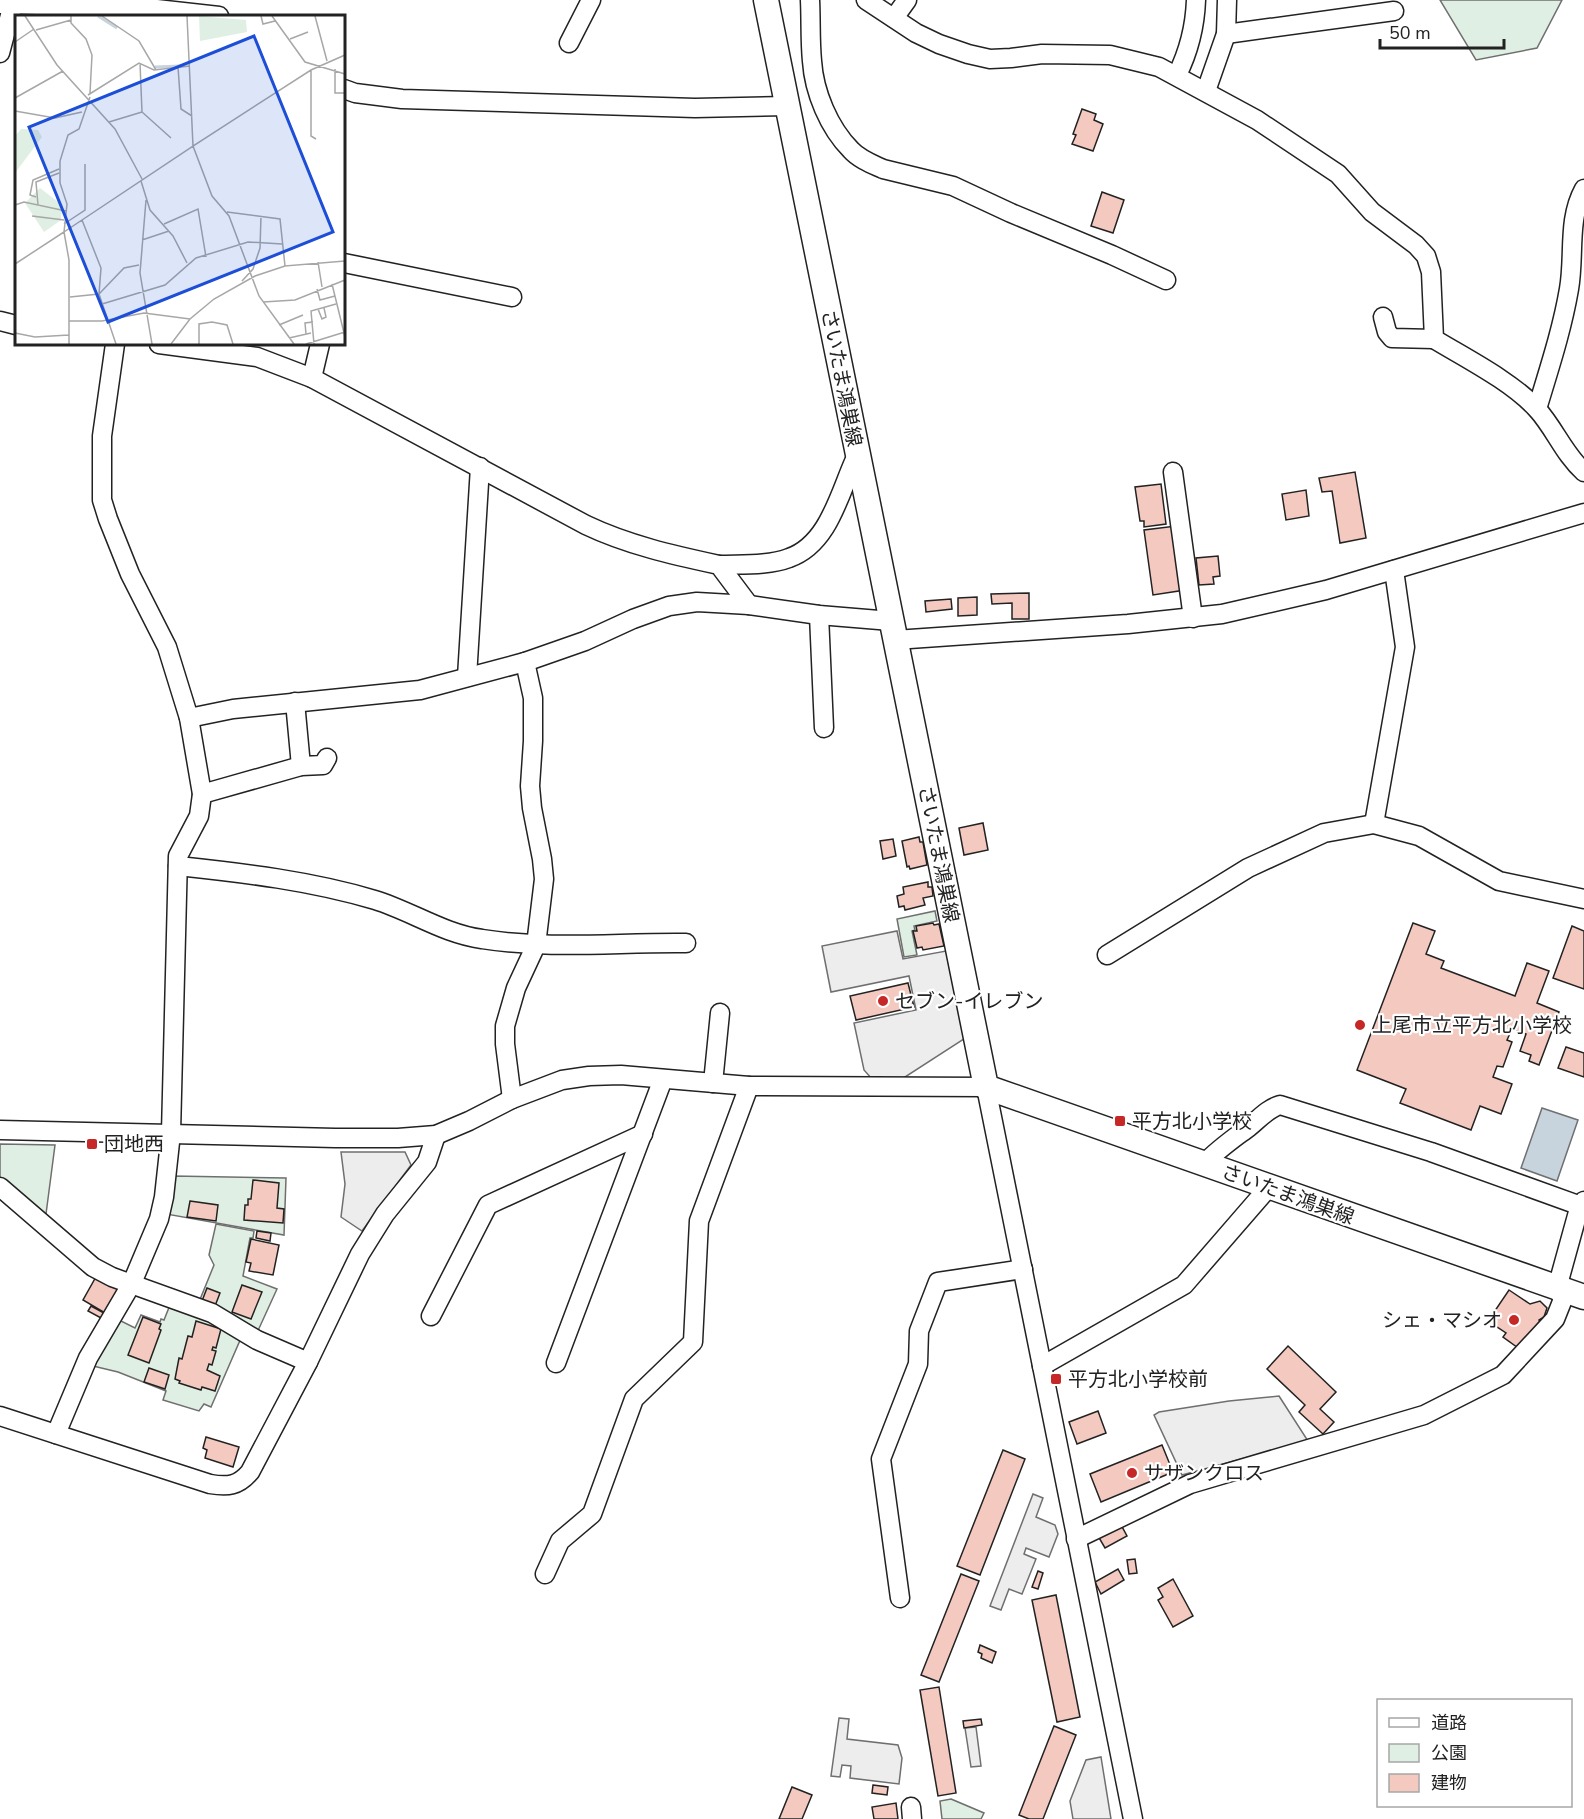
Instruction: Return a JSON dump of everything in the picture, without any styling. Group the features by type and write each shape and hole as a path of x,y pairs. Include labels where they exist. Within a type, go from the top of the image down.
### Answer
{"main road":[{"name":"さいたま鴻巣線","path":"766,0 986,1087 1584,1298"}],"street":[{"path":"219,15 226,0"},
{"path":"569,43 591,0"},
{"path":"810,0 812,62 815,81 832,124 852,151 883,169 953,186 1166,280"},
{"path":"866,0 916,33 939,44 990,59 1042,54 1110,55 1159,67 1257,120 1338,174 1372,212 1426,256 1431,272 1434,339"},
{"path":"894,18 907,0"},
{"path":"1177,75 1191,41 1196,18 1196,0"},
{"path":"1206,91 1226,34 1227,0"},
{"path":"0,53 9,3 201,15"},
{"path":"1226,34 1394,11"},
{"path":"345,89 355,93 402,99 695,108 788,106"},
{"path":"1537,409 1563,322 1570,285 1572,228 1576,204 1584,189"},
{"path":"345,262 513,297"},
{"path":"1383,317 1387,332 1392,338 1434,339 1509,387 1537,409 1560,445 1584,472"},
{"path":"0,321 15,325"},
{"path":"56,1434 88,1358 132,1283 159,1219 168,1175 171,1133 178,856 199,816 202,794 189,718 167,647 130,574 102,500 102,436 115,345"},
{"path":"167,345 257,357 312,378 586,525 613,537 657,551 719,565 753,564 788,559 813,543 825,528 857,455"},
{"path":"312,378 320,345"},
{"path":"467,677 480,467"},
{"path":"1173,472 1192,618"},
{"path":"189,718 233,709 420,690 525,662 585,641 633,619 669,606 697,602 749,605 819,615 893,631 1192,618 1222,614 1326,590 1584,513"},
{"path":"719,565 749,605"},
{"path":"1374,824 1405,647 1394,570"},
{"path":"819,615 824,728"},
{"path":"512,1098 505,1026 516,988 536,945 544,879 531,797 533,698 525,662"},
{"path":"295,702 301,766"},
{"path":"202,794 301,766 323,765 327,758"},
{"path":"1107,955 1248,868 1324,833 1374,824 1419,836 1499,881 1584,899"},
{"path":"178,866 247,874 348,893 377,901 480,939 536,945 686,943"},
{"path":"713,1083 720,1013"},
{"path":"0,1130 345,1138 436,1135 469,1121 512,1098 562,1080 589,1076 621,1075 749,1086 986,1087 1133,1819"},
{"path":"556,1363 663,1079"},
{"path":"545,1574 560,1541 592,1514 634,1399 693,1342 699,1221 749,1086"},
{"path":"1076,1539 1190,1485 1424,1415 1503,1375 1555,1318 1563,1299 1557,1288 1582,1204 1431,1152 1280,1105 1270,1108 1249,1127 1220,1147 1204,1164"},
{"path":"431,1316 488,1205 642,1134"},
{"path":"0,1416 210,1484 226,1487 237,1484 250,1472 308,1362 360,1254 385,1215 427,1162 436,1135"},
{"path":"0,1187 93,1267 212,1313 257,1340 308,1362"},
{"path":"1042,1366 1184,1285 1268,1188"},
{"path":"900,1598 881,1459 918,1364 919,1331 938,1281 1023,1269"}],"green space":[{"path":"1440,0 1562,0 1537,48 1476,60"},
{"path":"935,911 937,921 914,926 915,930 912,931 917,955 904,957 897,919"},
{"path":"0,1144 55,1145 46,1214 34,1212 0,1180"},
{"path":"173,1176 286,1178 284,1235 166,1214"},
{"path":"216,1224 254,1231 253,1238 250,1238 243,1276 277,1289 256,1335 199,1302 214,1265 209,1255"},
{"path":"170,1305 204,1317 241,1338 211,1407 204,1404 199,1411 163,1400 166,1391 118,1372 93,1366 119,1320 135,1328 141,1315 160,1322 161,1319 164,1320"},
{"path":"951,1799 984,1813 981,1819 942,1819 940,1801"}],"shaded area":[{"path":"897,931 903,959 946,951 964,1039 902,1079 872,1079 864,1070 854,1023 916,1010 909,976 831,992 822,946"},
{"path":"1542,1108 1578,1120 1557,1181 1521,1168"},
{"path":"341,1152 405,1152 411,1165 362,1231 341,1217 345,1184"},
{"path":"1279,1396 1308,1441 1182,1475 1154,1415 1159,1412 1229,1401"},
{"path":"1033,1494 1043,1498 1036,1517 1055,1525 1058,1534 1049,1557 1026,1548 1024,1554 1036,1559 1022,1594 1009,1589 1001,1610 990,1606"},
{"path":"839,1718 849,1719 847,1739 898,1745 902,1758 899,1784 850,1778 851,1766 842,1765 840,1777 831,1776"},
{"path":"976,1727 981,1766 971,1767 965,1728"},
{"path":"1101,1757 1111,1819 1073,1819 1070,1801 1086,1760"}],"building":[{"path":"1082,109 1096,114 1094,120 1103,124 1093,151 1072,144"},
{"path":"1102,192 1124,200 1113,233 1091,226"},
{"path":"1355,472 1366,538 1340,543 1332,491 1322,492 1319,478"},
{"path":"1161,484 1166,524 1144,527 1144,521 1140,521 1135,487"},
{"path":"1306,490 1309,516 1286,520 1282,494"},
{"path":"1176,526 1185,590 1153,595 1144,530"},
{"path":"1218,556 1220,576 1213,577 1214,584 1199,585 1196,558"},
{"path":"1029,593 1029,619 1012,619 1012,603 992,604 991,594"},
{"path":"977,597 977,615 958,616 958,598"},
{"path":"951,599 952,609 926,612 925,601"},
{"path":"983,823 988,850 964,855 959,828"},
{"path":"919,837 920,842 923,842 927,865 910,869 909,866 907,867 902,841"},
{"path":"893,839 896,856 883,859 880,841"},
{"path":"928,882 928,887 932,887 933,896 923,898 925,905 905,910 904,906 899,907 897,896 904,894 903,887"},
{"path":"933,923 934,925 939,924 944,946 923,950 922,947 917,948 913,931 917,931 916,926"},
{"path":"1413,923 1435,931 1426,954 1444,961 1441,968 1515,996 1527,963 1549,971 1537,1003 1559,1012 1539,1065 1529,1061 1531,1055 1520,1051 1526,1034 1512,1029 1507,1040 1512,1042 1503,1067 1497,1066 1493,1077 1512,1084 1501,1114 1480,1106 1471,1130 1400,1103 1406,1089 1357,1070"},
{"path":"1572,926 1584,931 1584,989 1553,978"},
{"path":"908,983 914,1007 856,1020 850,996"},
{"path":"1566,1047 1584,1053 1584,1077 1558,1068"},
{"path":"253,1180 279,1183 277,1208 284,1209 283,1223 244,1220 245,1205 248,1205 248,1199 251,1199"},
{"path":"190,1201 218,1205 216,1221 187,1217"},
{"path":"257,1231 271,1233 270,1241 256,1238"},
{"path":"251,1239 279,1245 273,1275 249,1271 251,1263 246,1262"},
{"path":"97,1275 118,1289 105,1313 83,1300"},
{"path":"242,1285 262,1292 251,1319 232,1312"},
{"path":"207,1288 220,1293 215,1306 202,1301"},
{"name":"シェ・マシオ","path":"1509,1290 1530,1304 1540,1301 1547,1308 1544,1317 1539,1320 1540,1322 1521,1350 1503,1337 1506,1333 1488,1321"},
{"path":"91,1306 104,1313 101,1318 88,1311"},
{"path":"143,1317 161,1324 149,1363 128,1355"},
{"path":"196,1321 221,1329 216,1348 213,1347 212,1350 216,1351 212,1365 209,1364 207,1370 220,1376 215,1391 202,1387 201,1390 179,1383 180,1381 175,1379 179,1358 182,1359 188,1336 192,1337"},
{"path":"1288,1346 1336,1392 1320,1409 1334,1422 1323,1434 1299,1412 1305,1405 1267,1369"},
{"path":"149,1368 169,1375 165,1389 144,1382"},
{"path":"1098,1411 1106,1433 1077,1444 1069,1422"},
{"path":"206,1437 239,1447 233,1467 205,1458 207,1450 203,1448"},
{"name":"サザンクロス","path":"1162,1445 1173,1472 1101,1502 1090,1474"},
{"path":"1003,1450 1025,1459 980,1575 957,1566"},
{"path":"1120,1523 1127,1536 1105,1548 1098,1536"},
{"path":"1135,1559 1137,1573 1129,1574 1127,1560"},
{"path":"1118,1569 1124,1580 1101,1594 1095,1582"},
{"path":"1038,1571 1043,1573 1038,1589 1032,1587"},
{"path":"961,1574 979,1581 939,1682 921,1675"},
{"path":"1173,1579 1193,1616 1173,1627 1158,1600 1163,1597 1158,1588"},
{"path":"1056,1595 1080,1717 1057,1722 1032,1600"},
{"path":"980,1645 996,1652 992,1663 981,1658 982,1654 978,1652"},
{"path":"939,1687 956,1793 938,1796 920,1690"},
{"path":"981,1719 982,1725 964,1728 963,1721"},
{"path":"1054,1726 1076,1735 1043,1819 1029,1819 1019,1815"},
{"path":"873,1785 888,1787 887,1795 872,1793"},
{"path":"792,1787 812,1795 802,1819 779,1819"},
{"path":"896,1803 898,1819 874,1819 872,1807"}],"place":[{"name":"セブン-イレブン","path":"883,1001"},
{"name":"上尾市立平方北小学校","path":"1360,1025"},
{"name":"平方北小学校","path":"1120,1121"},
{"name":"団地西","path":"92,1144"},
{"name":"シェ・マシオ","path":"1514,1320"},
{"name":"平方北小学校前","path":"1056,1379"},
{"name":"サザンクロス","path":"1132,1473"}]}
